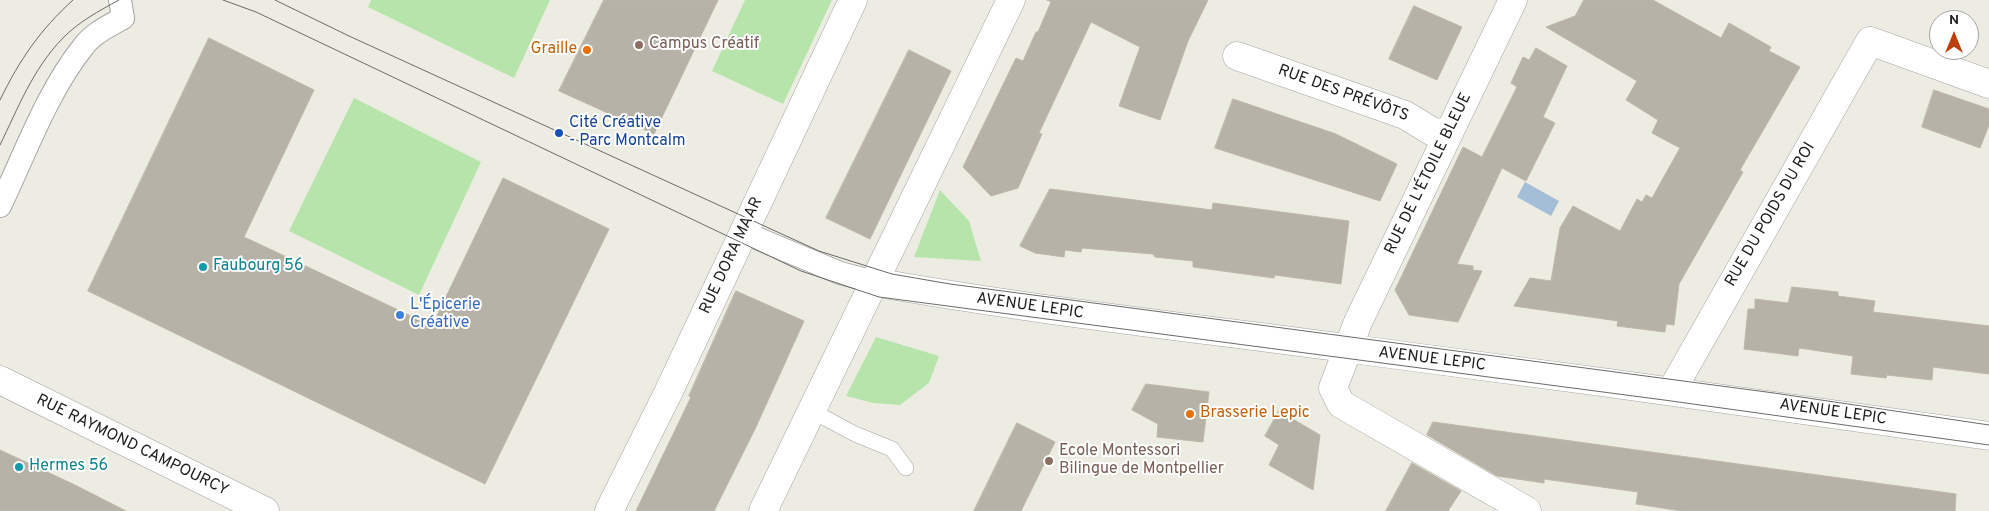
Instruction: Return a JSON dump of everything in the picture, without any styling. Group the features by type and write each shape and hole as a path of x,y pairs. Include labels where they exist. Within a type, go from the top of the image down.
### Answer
{"street":[{"path":"0,206 57,86 83,46 104,28 122,18 120,0"},
{"name":"RUE DORA MAAR","path":"609,511 668,394 742,232 853,0"},
{"path":"763,511 1011,0"},
{"name":"RUE DE L'ÉTOILE BLEUE","path":"1513,0 1347,348 1332,388 1341,404 1527,511"},
{"name":"RUE DU POIDS DU ROI","path":"1672,390 1870,40 1989,84"},
{"name":"RUE DES PRÉVÔTS","path":"1236,56 1405,115 1433,132 1448,134"},
{"path":"742,232 840,274 874,282"},
{"name":"AVENUE LEPIC","path":"874,282 948,296 1097,317 1672,390 1989,436"},
{"name":"RUE RAYMOND CAMPOURCY","path":"0,380 248,507"}],"lane":[{"path":"812,411 854,434 892,449 906,468"}],"green space":[{"path":"371,0 550,0 514,78 368,7"},
{"path":"745,0 832,0 783,104 712,71"},
{"path":"354,98 481,162 419,295 289,231"},
{"path":"940,190 969,221 981,261 914,257"},
{"path":"876,337 939,356 929,383 900,405 873,403 846,396"}],"water":[{"path":"1525,182 1559,201 1551,216 1517,197"}],"building":[{"name":"Campus Créatif","path":"604,0 718,0 654,134 559,91"},
{"path":"1047,0 1208,0 1188,41 1160,120 1119,106 1140,47 1091,22 1039,133 1042,134 1018,188 991,196 963,167 1016,58 1023,61 1036,32 1038,32 1051,2"},
{"path":"1584,0 1653,0 1721,38 1729,23 1771,47 1769,51 1800,67 1740,170 1743,172 1679,284 1674,325 1666,324 1665,332 1617,326 1618,321 1514,306 1530,278 1551,281 1560,228 1573,206 1620,231 1637,199 1642,202 1646,195 1652,198 1680,148 1652,133 1658,120 1626,100 1637,81 1546,27 1575,16"},
{"path":"1414,6 1462,27 1437,80 1389,59"},
{"name":"Faubourg 56","path":"209,38 314,90 244,237 432,326 503,178 609,229 485,484 88,291"},
{"path":"1536,48 1567,66 1543,117 1555,123 1526,181 1502,168 1457,264 1473,266 1473,270 1482,271 1458,322 1409,315 1395,290 1463,147 1482,157 1517,87 1511,83 1523,57 1529,60"},
{"path":"909,50 951,71 870,239 826,218"},
{"path":"1934,90 1989,109 1989,125 1980,148 1922,127"},
{"path":"1233,99 1336,134 1397,164 1380,201 1215,148"},
{"path":"1050,189 1212,210 1213,203 1349,221 1341,284 1275,275 1274,278 1193,267 1193,261 1155,257 1153,254 1082,248 1081,252 1065,250 1064,257 1035,253 1020,246"},
{"path":"1792,287 1838,292 1838,296 1875,301 1873,312 1989,326 1989,374 1933,367 1932,380 1887,375 1886,378 1851,374 1853,356 1799,348 1798,356 1744,349 1748,309 1755,309 1755,299 1788,303"},
{"path":"736,291 804,321 756,427 714,511 636,511 691,397 689,396"},
{"path":"1146,384 1209,392 1203,442 1157,437 1158,424 1132,410"},
{"path":"1279,411 1320,435 1313,490 1269,465 1279,445 1265,436"},
{"path":"1433,422 1956,494 1955,511 1682,511 1636,504 1638,492 1544,479 1544,483 1497,476 1427,435"},
{"path":"1017,423 1055,442 1021,511 974,511"},
{"name":"Hermes 56","path":"0,450 75,485 126,511 0,511"},
{"path":"1412,463 1461,491 1448,511 1386,511"}],"tram line":[{"path":"0,100 15,71 32,46 50,23 73,0"},
{"path":"0,145 34,76 52,51 75,27 119,0"},
{"path":"223,0 256,12 801,271 879,297 1664,400 1989,445"},
{"path":"275,0 349,36 819,251 892,274 950,284 1774,393 1989,425"}],"place":[{"name":"Campus Créatif","path":"639,45"},
{"name":"Graille","path":"587,50"},
{"name":"Cité Créative - Parc Montcalm","path":"559,133"},
{"name":"Faubourg 56","path":"203,267"},
{"name":"L'Épicerie Créative","path":"400,315"},
{"name":"Brasserie Lepic","path":"1190,414"},
{"name":"Ecole Montessori Bilingue de Montpellier","path":"1049,461"},
{"name":"Hermes 56","path":"19,467"}]}
